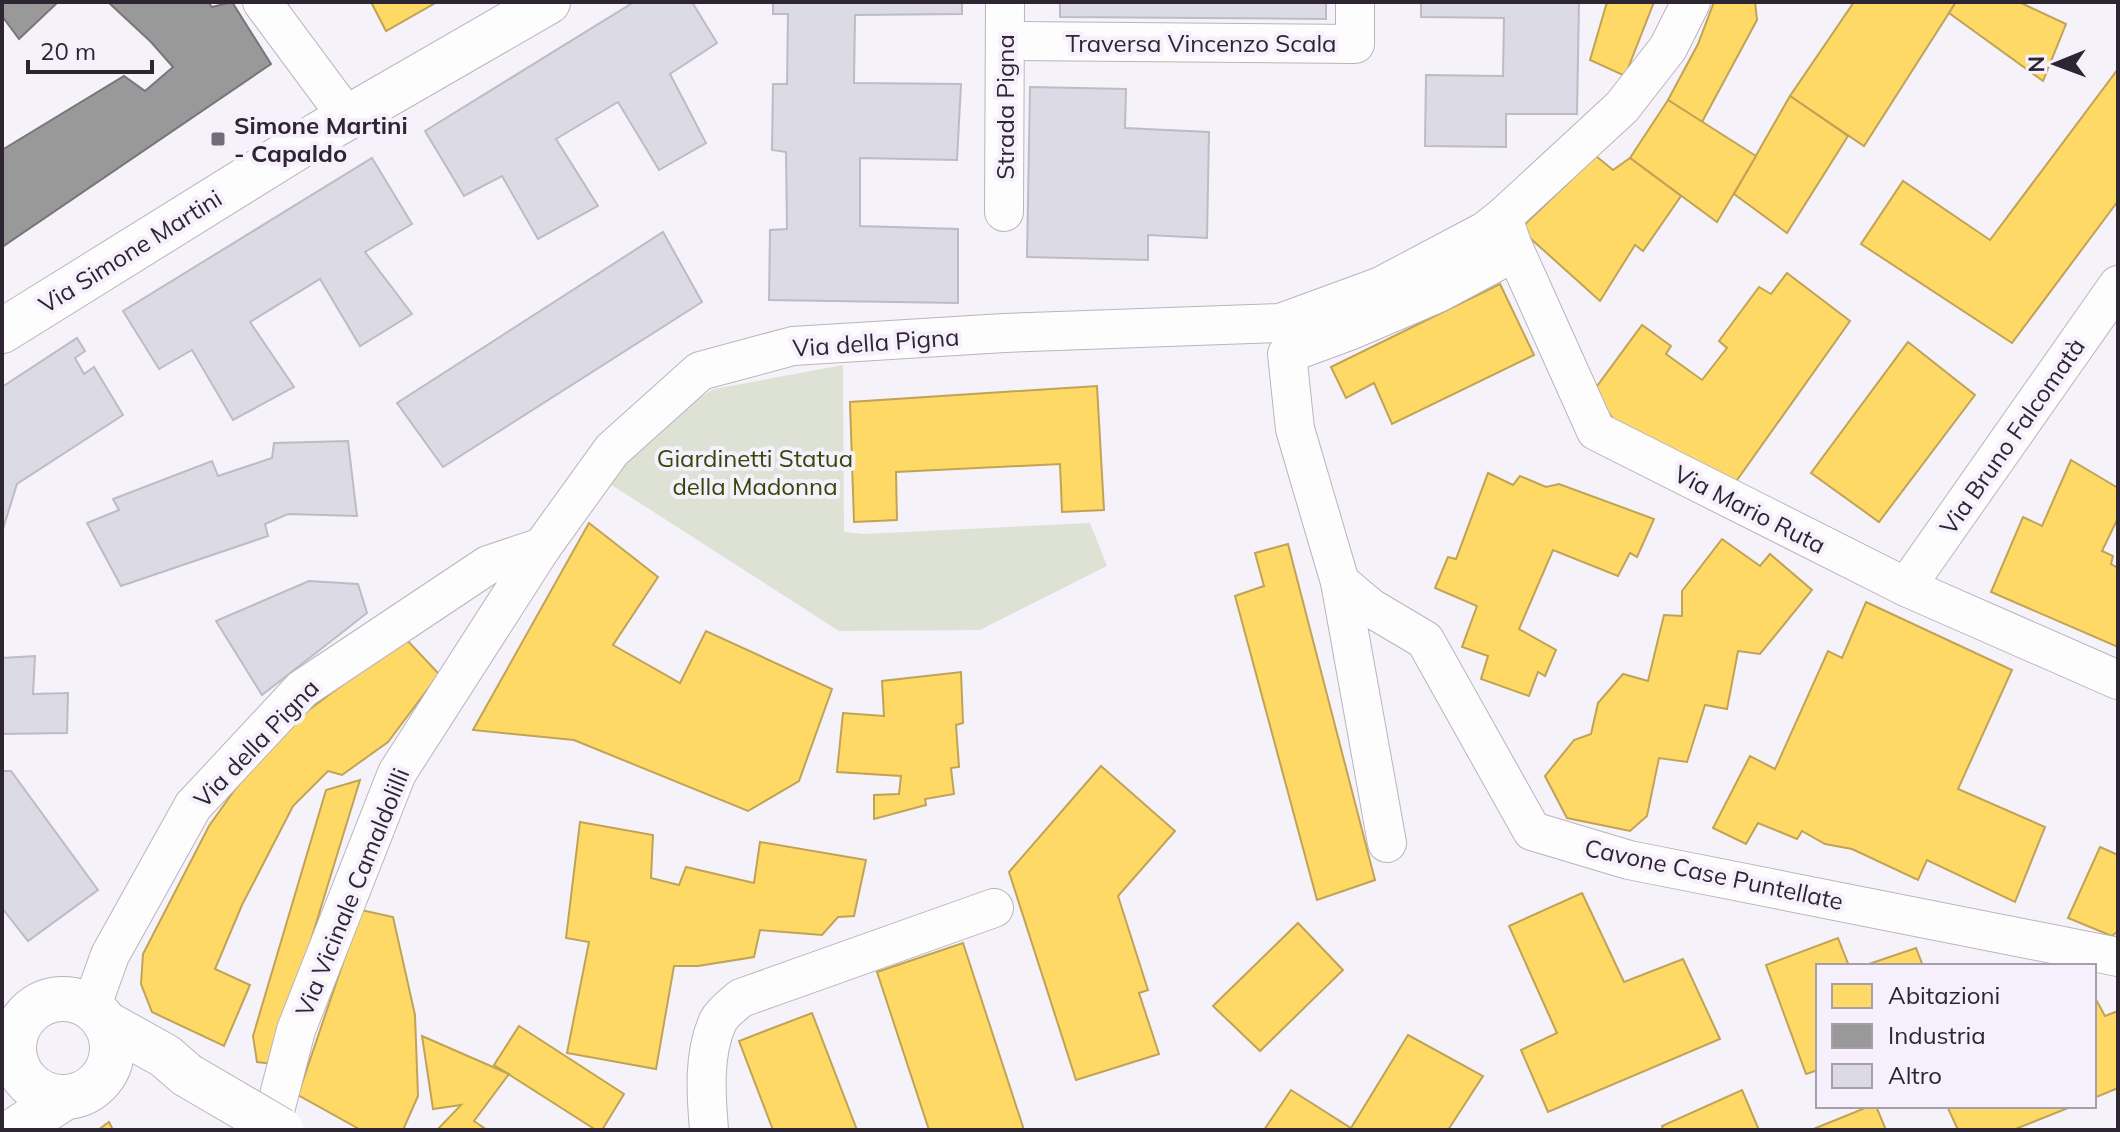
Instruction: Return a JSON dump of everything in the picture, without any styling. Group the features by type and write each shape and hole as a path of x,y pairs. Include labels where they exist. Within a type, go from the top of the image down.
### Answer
{"main road":[{"name":"Via Simone Martini","path":"3,328 348,118 548,2"},
{"path":"2,1123 13,1048 19,1028 28,1014 22,997 75,1000 165,1056 187,1075 281,1130"},
{"path":"13,1048 35,1089 64,1098 80,1095 104,1076 110,1062 110,1032 97,1015"},
{"path":"104,1076 159,1068 187,1075"},
{"path":"15,1130 64,1098"}],"street":[{"path":"262,2 348,118"},
{"name":"Strada Pigna","path":"1004,212 1005,2"},
{"name":"Traversa Vincenzo Scala","path":"1005,41 1355,44 1355,2"},
{"path":"1387,843 1340,582 1295,429 1287,354 1438,293 1509,234 1622,107 1668,48 1691,2"},
{"name":"Via della Pigna","path":"97,1015 110,955 193,806 302,689 488,565 542,547 612,450 700,371 793,346 1004,333 1280,323 1381,286 1485,231 1509,234"},
{"name":"Via Mario Ruta","path":"1509,234 1596,431 1906,587 2118,680"},
{"name":"Via Bruno Falcomatà","path":"1906,587 2118,285"},
{"name":"Via Vicinale Camaldolilli","path":"270,1130 296,1030 397,773 542,547"},
{"name":"Cavone Case Puntellate","path":"1340,582 1371,608 1425,640 1532,831 1629,860 2118,957"},
{"path":"709,1130 706,1102 708,1058 719,1018 741,998 994,908"}],"green space":[{"name":"Giardinetti Statua della Madonna","path":"843,365 844,532 864,534 1090,523 1107,566 980,630 839,631 607,482 629,454 685,407 714,389"}],"building: Abitazioni":[{"path":"371,2 437,2 386,31"},
{"path":"1607,2 1654,2 1625,76 1590,60"},
{"path":"1714,2 1755,2 1757,20 1702,122 1668,100 1698,44"},
{"path":"1854,2 1956,2 1864,146 1790,96"},
{"path":"1956,2 2019,2 2066,24 2043,81 1949,13"},
{"path":"2118,69 2118,201 2012,343 1861,244 1903,181 1990,240"},
{"path":"1790,96 1848,136 1787,233 1734,194"},
{"path":"1668,100 1756,156 1717,222 1630,158"},
{"path":"1596,156 1613,170 1630,158 1681,196 1643,251 1635,245 1600,301 1520,229"},
{"path":"1787,273 1850,321 1730,490 1625,433 1592,393 1642,325 1671,346 1666,354 1702,380 1727,348 1719,341 1759,287 1771,294"},
{"path":"1500,284 1534,355 1392,424 1374,383 1346,398 1331,367"},
{"path":"1908,342 1975,395 1879,522 1811,473"},
{"path":"1097,386 1104,510 1062,512 1060,464 896,472 897,520 854,522 850,402"},
{"path":"2071,460 2118,488 2118,518 2102,551 2113,556 2111,564 2118,568 2118,647 1991,592 2023,517 2042,526"},
{"path":"1488,473 1513,485 1520,476 1546,487 1559,484 1654,519 1637,557 1630,553 1618,576 1553,550 1519,629 1556,650 1545,676 1538,672 1529,696 1481,679 1488,656 1462,647 1477,606 1435,588 1448,557 1456,559"},
{"path":"589,523 658,577 613,645 680,683 706,631 832,689 799,781 748,811 574,740 473,730"},
{"path":"1722,539 1760,566 1770,554 1812,590 1760,654 1738,651 1727,709 1705,705 1687,762 1659,758 1647,816 1630,831 1567,818 1545,776 1574,740 1591,734 1598,703 1623,674 1648,681 1664,615 1682,616 1682,591"},
{"path":"1288,544 1375,880 1317,900 1235,596 1264,586 1255,553"},
{"path":"1866,602 2012,670 1958,789 2045,827 2015,902 1927,860 1918,880 1852,849 1825,844 1802,831 1797,839 1758,823 1746,844 1713,828 1750,756 1775,769 1828,651 1842,658"},
{"path":"405,638 439,674 388,742 342,775 328,771 293,806 242,905 215,969 250,985 224,1046 152,1012 141,984 143,954 209,826 236,788 290,724"},
{"path":"961,672 963,723 956,725 959,767 951,768 954,794 925,799 926,805 874,819 874,795 899,794 901,776 837,772 843,713 884,716 882,681"},
{"path":"1101,766 1175,831 1118,896 1148,990 1139,993 1159,1054 1076,1080 1009,872"},
{"path":"360,780 273,1064 257,1062 253,1036 326,790"},
{"path":"580,822 653,835 651,878 679,885 686,867 754,883 760,842 866,860 854,916 838,917 822,935 760,930 754,957 698,966 674,966 656,1069 567,1053 589,942 566,938"},
{"path":"2100,847 2118,855 2118,931 2112,936 2068,918"},
{"path":"1582,893 1624,982 1683,959 1720,1039 1548,1112 1521,1050 1557,1033 1509,926"},
{"path":"361,910 393,917 415,1015 418,1096 403,1130 361,1130 298,1095"},
{"path":"1298,923 1343,970 1260,1051 1213,1006"},
{"path":"1838,938 1848,964 1816,964 1816,1071 1806,1074 1766,965"},
{"path":"963,943 1024,1130 929,1130 877,972"},
{"path":"1916,948 1922,964 1869,964"},
{"path":"2096,1000 2105,1016 2118,1011 2118,1088 2096,1097"},
{"path":"812,1013 857,1130 773,1130 739,1041"},
{"path":"519,1026 624,1094 602,1130 596,1130 494,1065"},
{"path":"1408,1035 1483,1076 1448,1130 1264,1130 1291,1090 1351,1128"},
{"path":"422,1036 509,1074 474,1121 487,1130 437,1130 461,1105 433,1109"},
{"path":"1742,1090 1759,1130 1663,1130 1662,1126"},
{"path":"1865,1108 1877,1108 1886,1130 1811,1130"},
{"path":"1948,1108 2068,1108 2013,1130 1958,1130"},
{"path":"109,1122 113,1130 98,1130"}],"building: Industria":[{"path":"2,2 58,2 19,39 2,16"},
{"path":"108,2 208,2 212,7 232,2 271,64 2,247 2,150 124,76 145,91 173,67"}],"building: Altro":[{"path":"634,2 692,2 717,43 670,74 706,143 659,170 618,102 556,139 598,206 538,239 502,176 464,196 425,131"},
{"path":"773,2 962,2 962,14 855,15 854,83 961,84 957,160 860,158 860,226 958,229 958,303 769,300 770,230 787,229 786,152 772,150 773,84 787,84 788,14 773,14"},
{"path":"1060,2 1326,2 1326,19 1060,17"},
{"path":"1421,2 1579,2 1577,114 1506,114 1506,147 1425,146 1426,75 1503,76 1504,18 1421,17"},
{"path":"1030,87 1126,89 1125,128 1209,132 1207,238 1148,235 1148,260 1027,257"},
{"path":"372,158 412,224 365,252 412,314 360,346 320,279 250,322 294,387 233,420 192,350 159,369 123,311"},
{"path":"663,232 702,302 443,467 397,403"},
{"path":"77,338 85,351 75,358 84,374 94,367 123,415 17,484 2,532 2,387"},
{"path":"348,441 357,516 288,514 265,524 268,536 121,586 87,523 119,510 113,499 212,461 218,476 272,458 274,443"},
{"path":"309,581 358,584 367,613 262,695 216,621"},
{"path":"35,656 33,694 68,693 67,733 2,734 2,658"},
{"path":"2,771 11,771 98,890 28,941 2,908"}],"place":[{"name":"Simone Martini - Capaldo","path":"218,139"}]}
